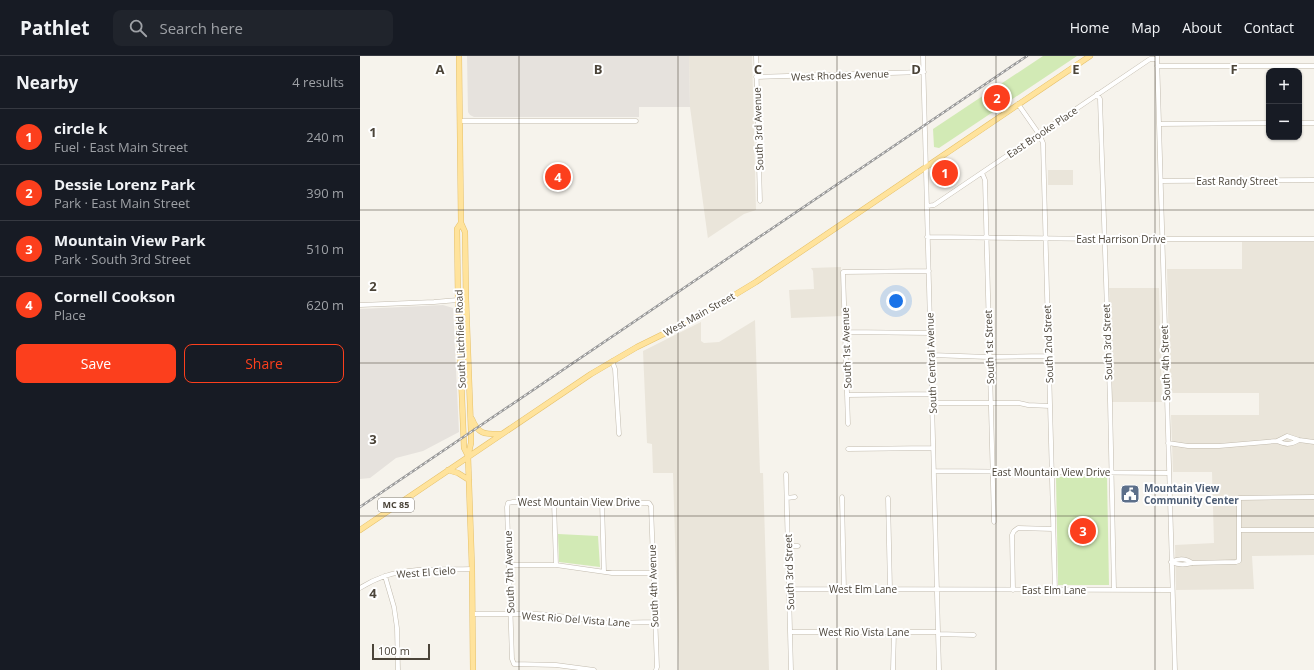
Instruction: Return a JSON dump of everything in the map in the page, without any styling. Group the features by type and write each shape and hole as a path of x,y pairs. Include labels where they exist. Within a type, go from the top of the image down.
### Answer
{"main road":[{"name":"South Litchfield Road","path":"459,56 461,121 461,223 465,232 466,300 472,443 468,456 472,569 473,670"},
{"name":"West Main Street","path":"468,456 567,389 612,361 728,299 1090,56"},
{"path":"461,223 457,229 465,232"},
{"name":"South Litchfield Road","path":"457,229 458,300 464,448 468,456"},
{"path":"458,300 466,300"},
{"path":"471,414 476,428 481,432 488,434 502,434"},
{"name":"MC 85","path":"360,530 468,456"},
{"path":"448,470 458,473 469,480"}],"street":[{"name":"South 3rd Avenue","path":"756,56 760,201"},
{"name":"South Central Avenue","path":"923,56 939,670"},
{"name":"South 4th Street","path":"1157,57 1175,670"},
{"name":"East Brooke Place","path":"927,206 934,205 1150,59 1157,57"},
{"path":"1157,66 1314,66"},
{"name":"West Rhodes Avenue","path":"756,77 924,72"},
{"name":"South 3rd Street","path":"1098,94 1100,99 1110,401 1114,590"},
{"name":"South 2nd Street","path":"1018,104 1039,134 1043,143 1055,591"},
{"path":"461,121 636,121"},
{"path":"1159,124 1266,123"},
{"path":"1302,123 1314,123"},
{"name":"South 1st Street","path":"982,173 985,180 994,522"},
{"name":"East Randy Street","path":"1161,181 1314,180"},
{"name":"East Harrison Drive","path":"928,237 1314,239"},
{"name":"South 1st Avenue","path":"848,424 843,272 929,271"},
{"path":"360,305 458,300"},
{"path":"845,332 930,333"},
{"path":"931,355 989,357 1048,356"},
{"path":"612,361 615,369 619,434"},
{"path":"848,395 932,394"},
{"path":"932,403 1019,403 1028,406 1050,406"},
{"path":"1168,443 1188,446 1219,446 1277,441 1287,436 1299,440 1314,442"},
{"path":"1277,441 1290,444 1299,440"},
{"path":"848,449 933,448"},
{"name":"East Mountain View Drive","path":"934,472 1169,472"},
{"name":"South 3rd Street","path":"786,474 791,670"},
{"path":"787,498 795,497"},
{"path":"842,497 844,590"},
{"path":"1171,562 1176,564 1187,564 1236,562 1239,560 1239,498 1314,497"},
{"path":"888,498 890,590"},
{"path":"554,502 556,565"},
{"path":"602,502 604,572"},
{"name":"West Mountain View Drive","path":"508,503 650,503"},
{"name":"South 7th Avenue","path":"508,503 510,614 512,659 514,664 556,665 594,670"},
{"name":"South 4th Avenue","path":"650,503 656,670"},
{"path":"1013,590 1012,535 1014,531 1018,528 1053,529"},
{"path":"1239,530 1314,530"},
{"path":"788,546 798,546"},
{"path":"509,565 556,565 612,573 653,573"},
{"name":"West El Cielo","path":"360,588 385,576 403,572 472,569"},
{"path":"385,576 394,607 396,621 398,640 398,670"},
{"name":"West Elm Lane","path":"789,589 936,589"},
{"name":"East Elm Lane","path":"936,589 1055,591 1172,590"},
{"name":"West Rio Del Vista Lane","path":"473,614 552,615 609,623 655,622"},
{"name":"West Rio Vista Lane","path":"790,632 894,632 974,635"},
{"path":"893,670 894,632"}],"shaded area":[{"path":"467,56 689,56 690,107 639,107 639,117 474,117 468,112"},
{"path":"689,56 752,56 756,210 744,214 708,239 690,107"},
{"path":"1048,170 1073,170 1073,185 1048,185"},
{"path":"1242,242 1314,242 1314,555 1252,556 1254,589 1176,590 1175,545 1214,543 1212,472 1173,472 1171,415 1259,415 1259,393 1170,393 1167,269 1242,269"},
{"path":"841,267 842,316 791,318 789,290 814,289 813,271 811,268"},
{"path":"1109,288 1159,288 1162,402 1112,402"},
{"path":"443,305 453,308 459,432 423,451 396,458 370,478 360,479 360,309"},
{"path":"755,320 760,473 763,473 769,670 679,670 673,473 653,473 652,444 647,443 643,351 701,322 701,341 704,343 719,342"}],"green space":[{"path":"1043,56 1077,56 939,148 934,147 933,129"},
{"path":"1107,476 1109,585 1058,585 1056,477"},
{"path":"558,534 598,536 600,567 559,562"}],"railway":[{"path":"360,507 1027,56"}],"place":[{"name":"Dessie Lorenz Park","path":"997,98"},
{"name":"circle k","path":"945,173"},
{"name":"Cornell Cookson","path":"558,177"},
{"name":"Mountain View Community Center","path":"1130,494"},
{"name":"Mountain View Park","path":"1083,531"}]}
